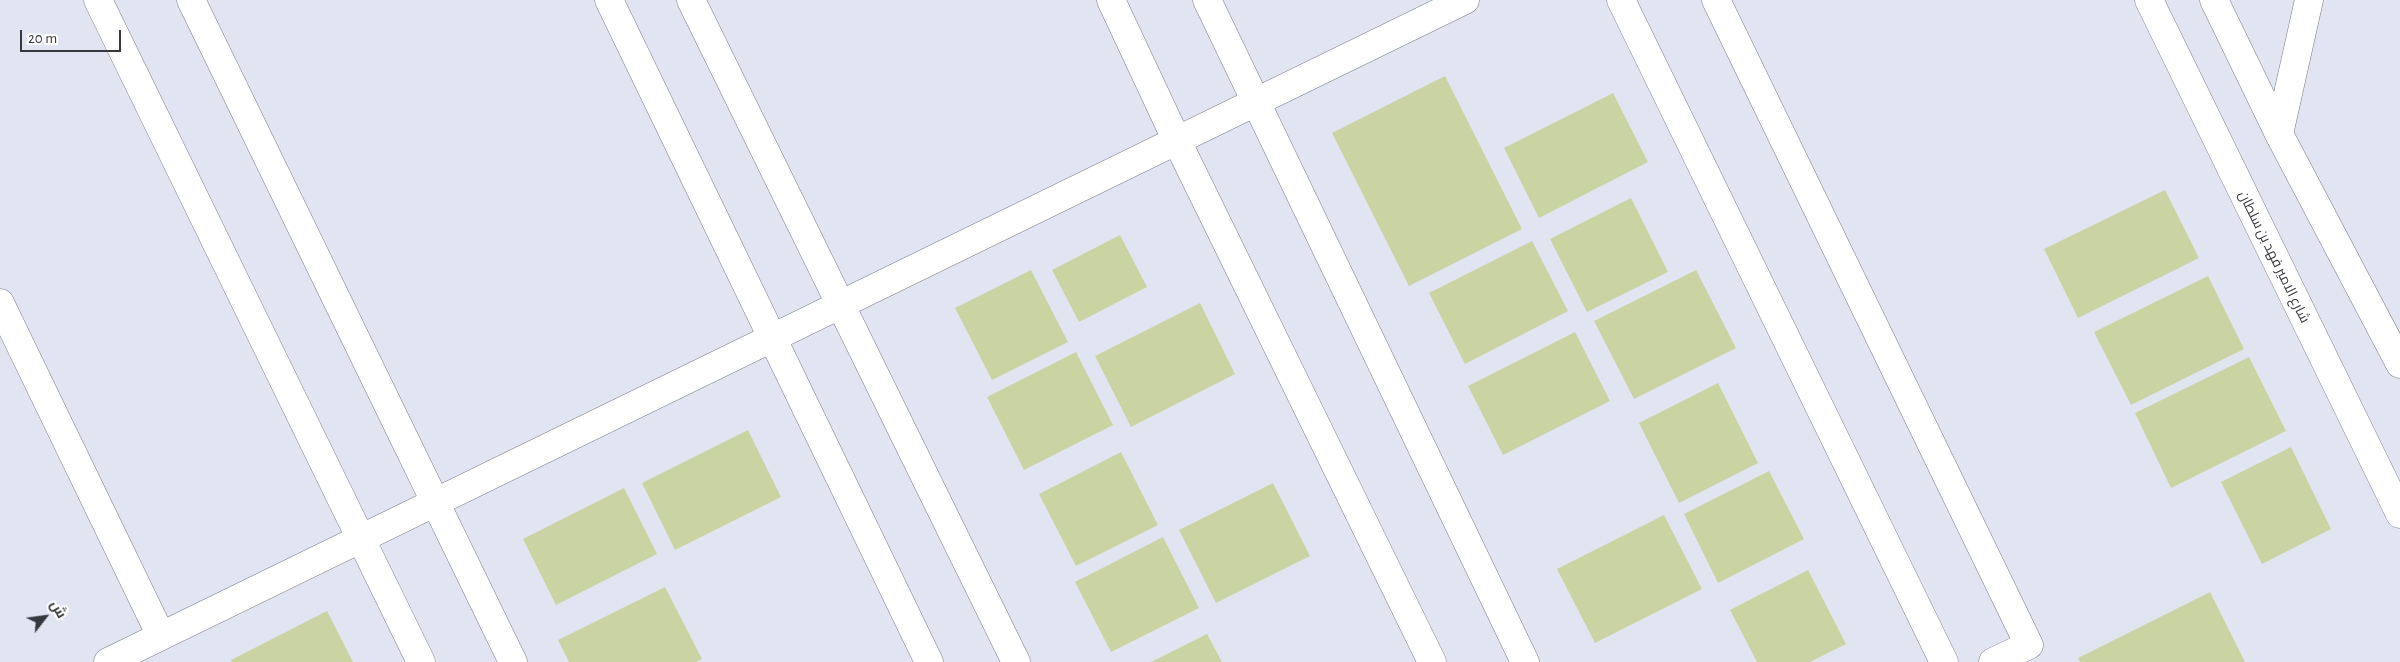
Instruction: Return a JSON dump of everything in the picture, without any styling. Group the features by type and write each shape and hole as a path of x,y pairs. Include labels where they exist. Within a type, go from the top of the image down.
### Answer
{"street":[{"path":"98,0 421,662"},
{"path":"191,0 513,662"},
{"path":"609,0 929,662"},
{"path":"691,0 1016,662"},
{"path":"1111,0 1177,141 1432,662"},
{"path":"1207,0 1524,662"},
{"path":"108,662 1465,0"},
{"path":"1621,0 1944,662"},
{"path":"1716,0 2029,645 1993,662"},
{"name":"شارع الامير فهد بن سلطان","path":"2149,0 2400,514"},
{"path":"2214,0 2279,134 2400,364"},
{"path":"2279,134 2309,0"},
{"path":"0,302 161,636"}],"building":[{"path":"1445,76 1522,229 1409,286 1332,133"},
{"path":"1613,93 1648,162 1539,218 1504,148"},
{"path":"2165,190 2199,258 2078,318 2044,249"},
{"path":"1631,198 1668,272 1587,312 1550,239"},
{"path":"1120,235 1147,287 1079,322 1052,270"},
{"path":"1532,241 1568,311 1465,364 1429,293"},
{"path":"1031,270 1068,342 992,380 955,308"},
{"path":"1696,270 1736,348 1634,399 1594,321"},
{"path":"2208,276 2244,349 2131,405 2094,332"},
{"path":"1200,303 1235,374 1131,427 1095,356"},
{"path":"1575,332 1610,401 1503,455 1468,386"},
{"path":"1076,352 1113,425 1024,470 987,397"},
{"path":"2249,357 2286,431 2171,488 2135,413"},
{"path":"1718,383 1758,463 1679,503 1639,423"},
{"path":"748,430 781,497 675,550 642,483"},
{"path":"2291,447 2331,529 2262,564 2221,482"},
{"path":"1121,452 1158,525 1076,566 1039,494"},
{"path":"1769,471 1804,539 1718,583 1684,514"},
{"path":"1273,483 1310,556 1216,603 1179,530"},
{"path":"624,488 657,554 556,605 523,539"},
{"path":"1664,515 1702,589 1595,643 1557,569"},
{"path":"1163,537 1199,608 1111,652 1075,582"},
{"path":"1808,570 1846,644 1810,662 1757,662 1730,610"},
{"path":"665,587 702,659 696,662 569,662 558,640"},
{"path":"2210,592 2245,662 2080,662 2078,658"},
{"path":"327,611 353,662 232,662 231,660"},
{"path":"1207,634 1222,662 1151,662"}]}
